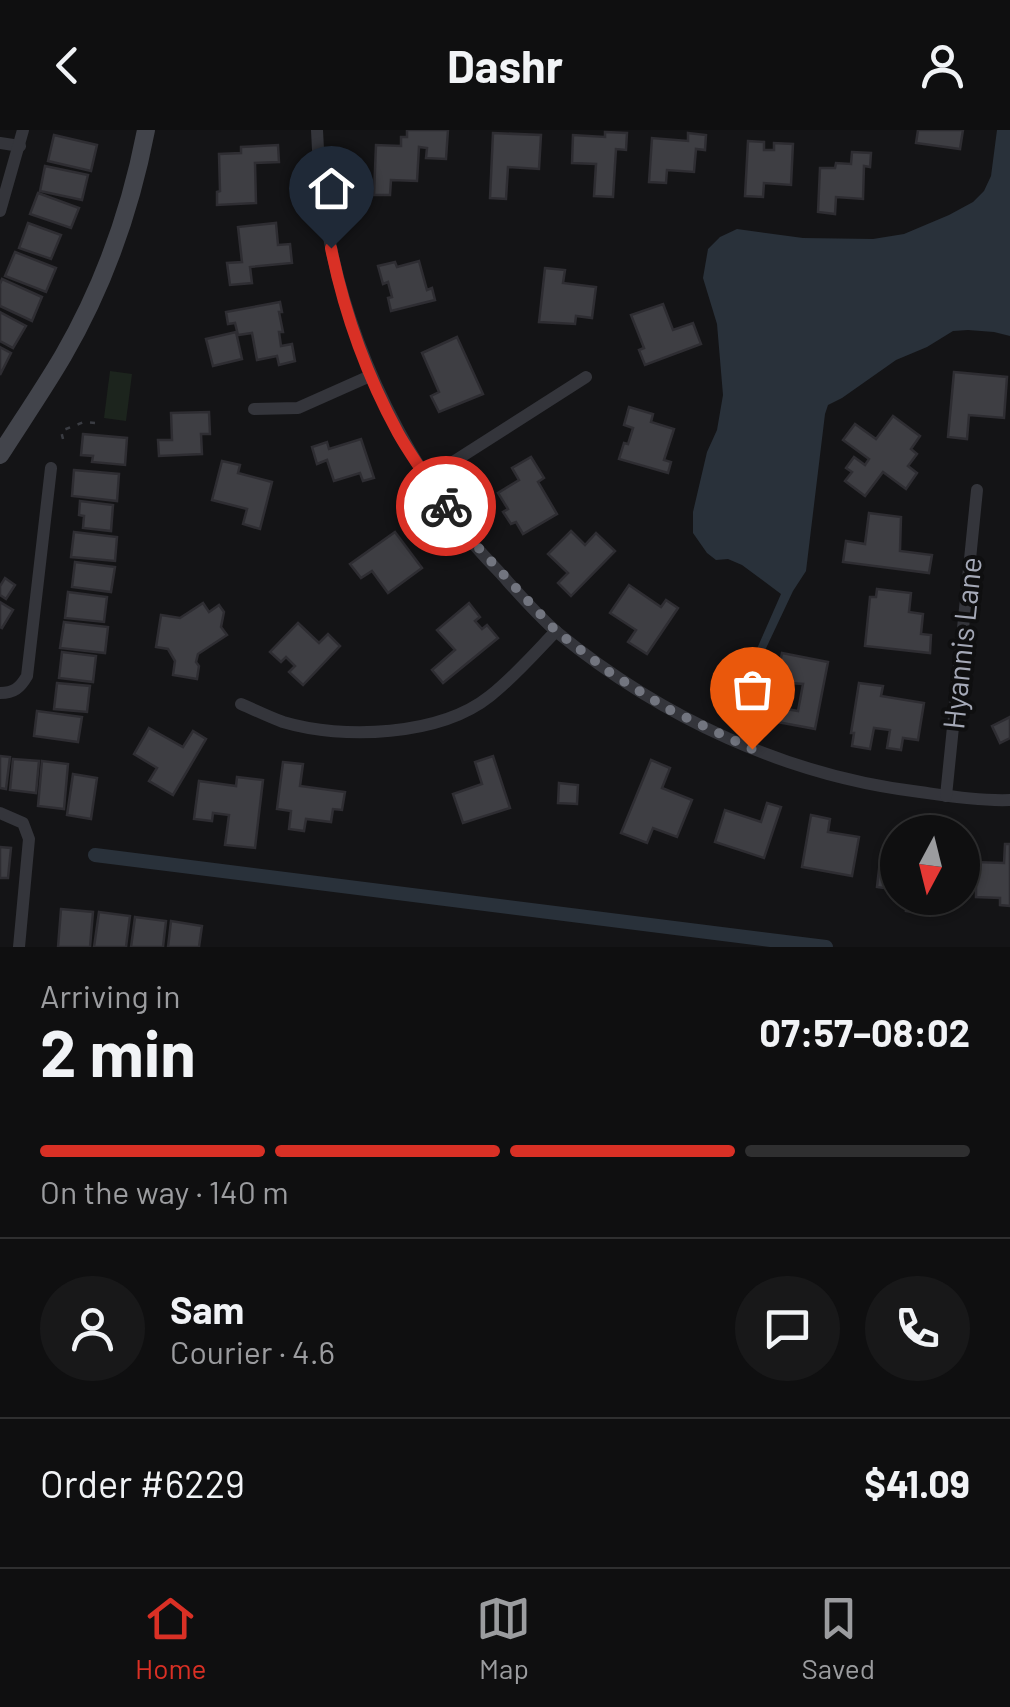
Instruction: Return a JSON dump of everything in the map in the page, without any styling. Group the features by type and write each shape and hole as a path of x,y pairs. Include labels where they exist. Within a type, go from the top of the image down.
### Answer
{"street":[{"path":"0,210 23,130"},
{"path":"0,455 64,354 95,291 120,228 146,130"},
{"path":"317,130 324,218 337,279 370,376 400,435 462,530 556,631 612,674 668,709 782,762 895,789 1010,800"},
{"path":"0,143 20,146"},
{"path":"254,410 298,408 370,376"},
{"path":"428,478 586,376"},
{"path":"0,694 21,686 27,676 51,468"},
{"name":"Hyannis Lane","path":"946,796 977,490"},
{"path":"241,704 284,722 321,728 392,732 424,726 488,699 556,631"},
{"path":"0,813 23,823 29,839 19,947"}],"path":[{"path":"63,439 61,431 84,422 96,423"}],"shaded area":[{"path":"997,130 1010,130 1010,336 953,331 896,360 828,405 806,571 759,663 752,660 781,594 742,565 728,559 716,560 693,533 693,512 723,395 717,324 703,278 708,249 720,237 737,229 803,238 873,239 904,234 949,215 984,191 991,176"},
{"path":"110,371 132,374 126,421 104,418"}],"building":[{"path":"407,130 448,130 446,159 426,158 427,148 419,147 417,181 391,180 390,195 374,195 376,145 401,146 401,137 407,137"},
{"path":"918,130 963,130 960,149 916,143"},
{"path":"605,132 627,133 626,150 616,149 613,197 594,196 596,164 572,163 573,135 605,137"},
{"path":"493,133 541,135 539,169 508,167 506,199 490,198"},
{"path":"688,133 706,135 705,150 696,149 694,172 667,170 666,183 649,182 652,138 688,141"},
{"path":"54,135 97,145 91,171 48,161"},
{"path":"748,141 764,142 764,150 774,150 774,143 793,144 791,185 764,183 763,197 745,196"},
{"path":"278,145 279,162 255,163 256,203 217,205 219,154 241,153 241,147"},
{"path":"852,152 871,153 870,167 864,166 863,199 836,197 835,214 818,212 820,168 851,164"},
{"path":"45,166 88,175 82,200 40,191"},
{"path":"38,193 79,208 71,228 30,214"},
{"path":"28,223 61,235 51,259 19,248"},
{"path":"276,223 278,245 290,244 292,263 250,267 252,283 230,285 227,263 242,262 238,227"},
{"path":"15,252 56,268 46,292 5,276"},
{"path":"419,261 427,290 432,288 435,300 391,311 388,282 383,284 378,266 395,262 397,267"},
{"path":"545,268 565,270 563,283 596,287 592,318 576,316 575,324 539,322"},
{"path":"2,279 42,297 32,321 0,306"},
{"path":"280,302 281,346 292,344 295,361 279,365 277,356 257,360 252,333 238,335 235,323 228,324 226,312"},
{"path":"663,304 673,330 693,323 701,344 645,365 639,350 644,348 631,315"},
{"path":"0,312 26,326 13,348 0,341"},
{"path":"236,332 242,359 213,366 206,339"},
{"path":"457,337 483,394 439,412 431,396 439,392 422,353"},
{"path":"0,347 11,353 0,375"},
{"path":"954,372 1007,377 1004,418 969,415 967,439 948,437"},
{"path":"629,407 653,414 651,422 674,429 664,460 671,462 668,473 619,459 633,428 624,425"},
{"path":"209,412 210,434 201,434 202,454 159,456 158,440 172,440 171,413"},
{"path":"893,416 920,436 911,449 917,454 908,466 917,473 906,489 883,472 865,496 845,481 852,472 846,468 854,457 865,465 869,459 843,440 855,424 876,439"},
{"path":"83,434 127,438 125,465 92,462 93,456 81,455"},
{"path":"361,439 374,478 363,481 360,473 334,481 327,460 317,464 312,447 327,442 329,449"},
{"path":"531,457 544,478 538,482 557,514 523,534 503,512 508,509 498,493 519,480 512,468"},
{"path":"222,461 240,465 238,473 272,482 260,529 243,524 247,509 212,500"},
{"path":"74,470 119,474 117,501 72,496"},
{"path":"80,501 113,505 111,531 83,528"},
{"path":"869,513 901,517 900,551 932,555 929,573 843,562 846,541 865,544"},
{"path":"571,531 585,545 596,533 615,551 571,596 558,583 568,573 548,554"},
{"path":"74,532 117,537 115,561 71,557"},
{"path":"395,532 422,568 388,593 372,571 361,578 350,564"},
{"path":"75,562 115,567 111,592 72,587"},
{"path":"5,578 15,585 6,599 0,595"},
{"path":"629,585 661,607 666,600 678,608 647,654 628,642 636,630 610,613"},
{"path":"877,589 911,593 909,612 923,614 921,634 931,635 930,653 865,646 870,597 876,597"},
{"path":"68,592 107,597 104,622 65,618"},
{"path":"0,602 13,610 2,628 0,627"},
{"path":"203,603 209,612 219,605 224,612 221,627 227,635 198,654 197,679 173,675 175,661 168,649 156,647 161,615 180,618"},
{"path":"469,603 480,617 475,621 482,629 487,625 498,638 443,683 432,670 455,650 437,630"},
{"path":"64,622 108,627 105,653 60,648"},
{"path":"298,623 319,643 328,634 340,646 303,685 289,672 295,666 286,657 281,662 270,652"},
{"path":"62,652 96,656 93,682 59,678"},
{"path":"782,653 828,662 815,729 772,721 775,707 798,711 803,684 776,682"},
{"path":"57,683 90,686 87,712 54,709"},
{"path":"859,683 883,686 881,696 924,703 918,740 903,738 901,750 887,748 890,730 874,728 870,749 852,746"},
{"path":"37,711 82,717 78,742 34,736"},
{"path":"1010,717 1010,738 1000,743 992,726"},
{"path":"149,728 183,747 193,731 206,739 173,795 149,781 157,768 134,754"},
{"path":"0,756 10,757 6,789 0,788"},
{"path":"493,756 510,808 463,823 453,794 482,784 475,762"},
{"path":"13,759 39,761 36,793 10,790"},
{"path":"651,760 670,768 662,788 692,800 677,837 653,828 647,843 621,833"},
{"path":"42,761 68,764 64,809 38,806"},
{"path":"283,762 303,764 300,786 345,792 342,810 333,809 331,822 306,819 304,831 289,829 291,811 277,809"},
{"path":"73,774 97,778 91,819 67,815"},
{"path":"237,777 263,780 255,848 225,845 229,815 213,813 212,821 194,819 199,781 236,786"},
{"path":"559,783 578,785 577,804 558,803"},
{"path":"767,803 781,807 764,858 715,842 725,810 761,822"},
{"path":"811,815 830,819 828,832 859,837 852,876 802,867"},
{"path":"1005,844 1010,844 1010,906 1000,905 1000,898 980,897 980,862 1004,863"},
{"path":"0,847 11,848 8,878 0,878"},
{"path":"61,909 93,912 90,947 58,947"},
{"path":"99,912 130,916 126,947 94,947"},
{"path":"135,917 166,921 163,947 131,947"},
{"path":"171,921 202,926 199,947 168,947"}],"waterway":[{"path":"95,855 826,947"}],"way so far":[{"path":"446,506 462,530 556,631 612,674 668,709 752,749"}],"route":[{"path":"331,248 337,279 370,376 400,435 446,506"}]}
